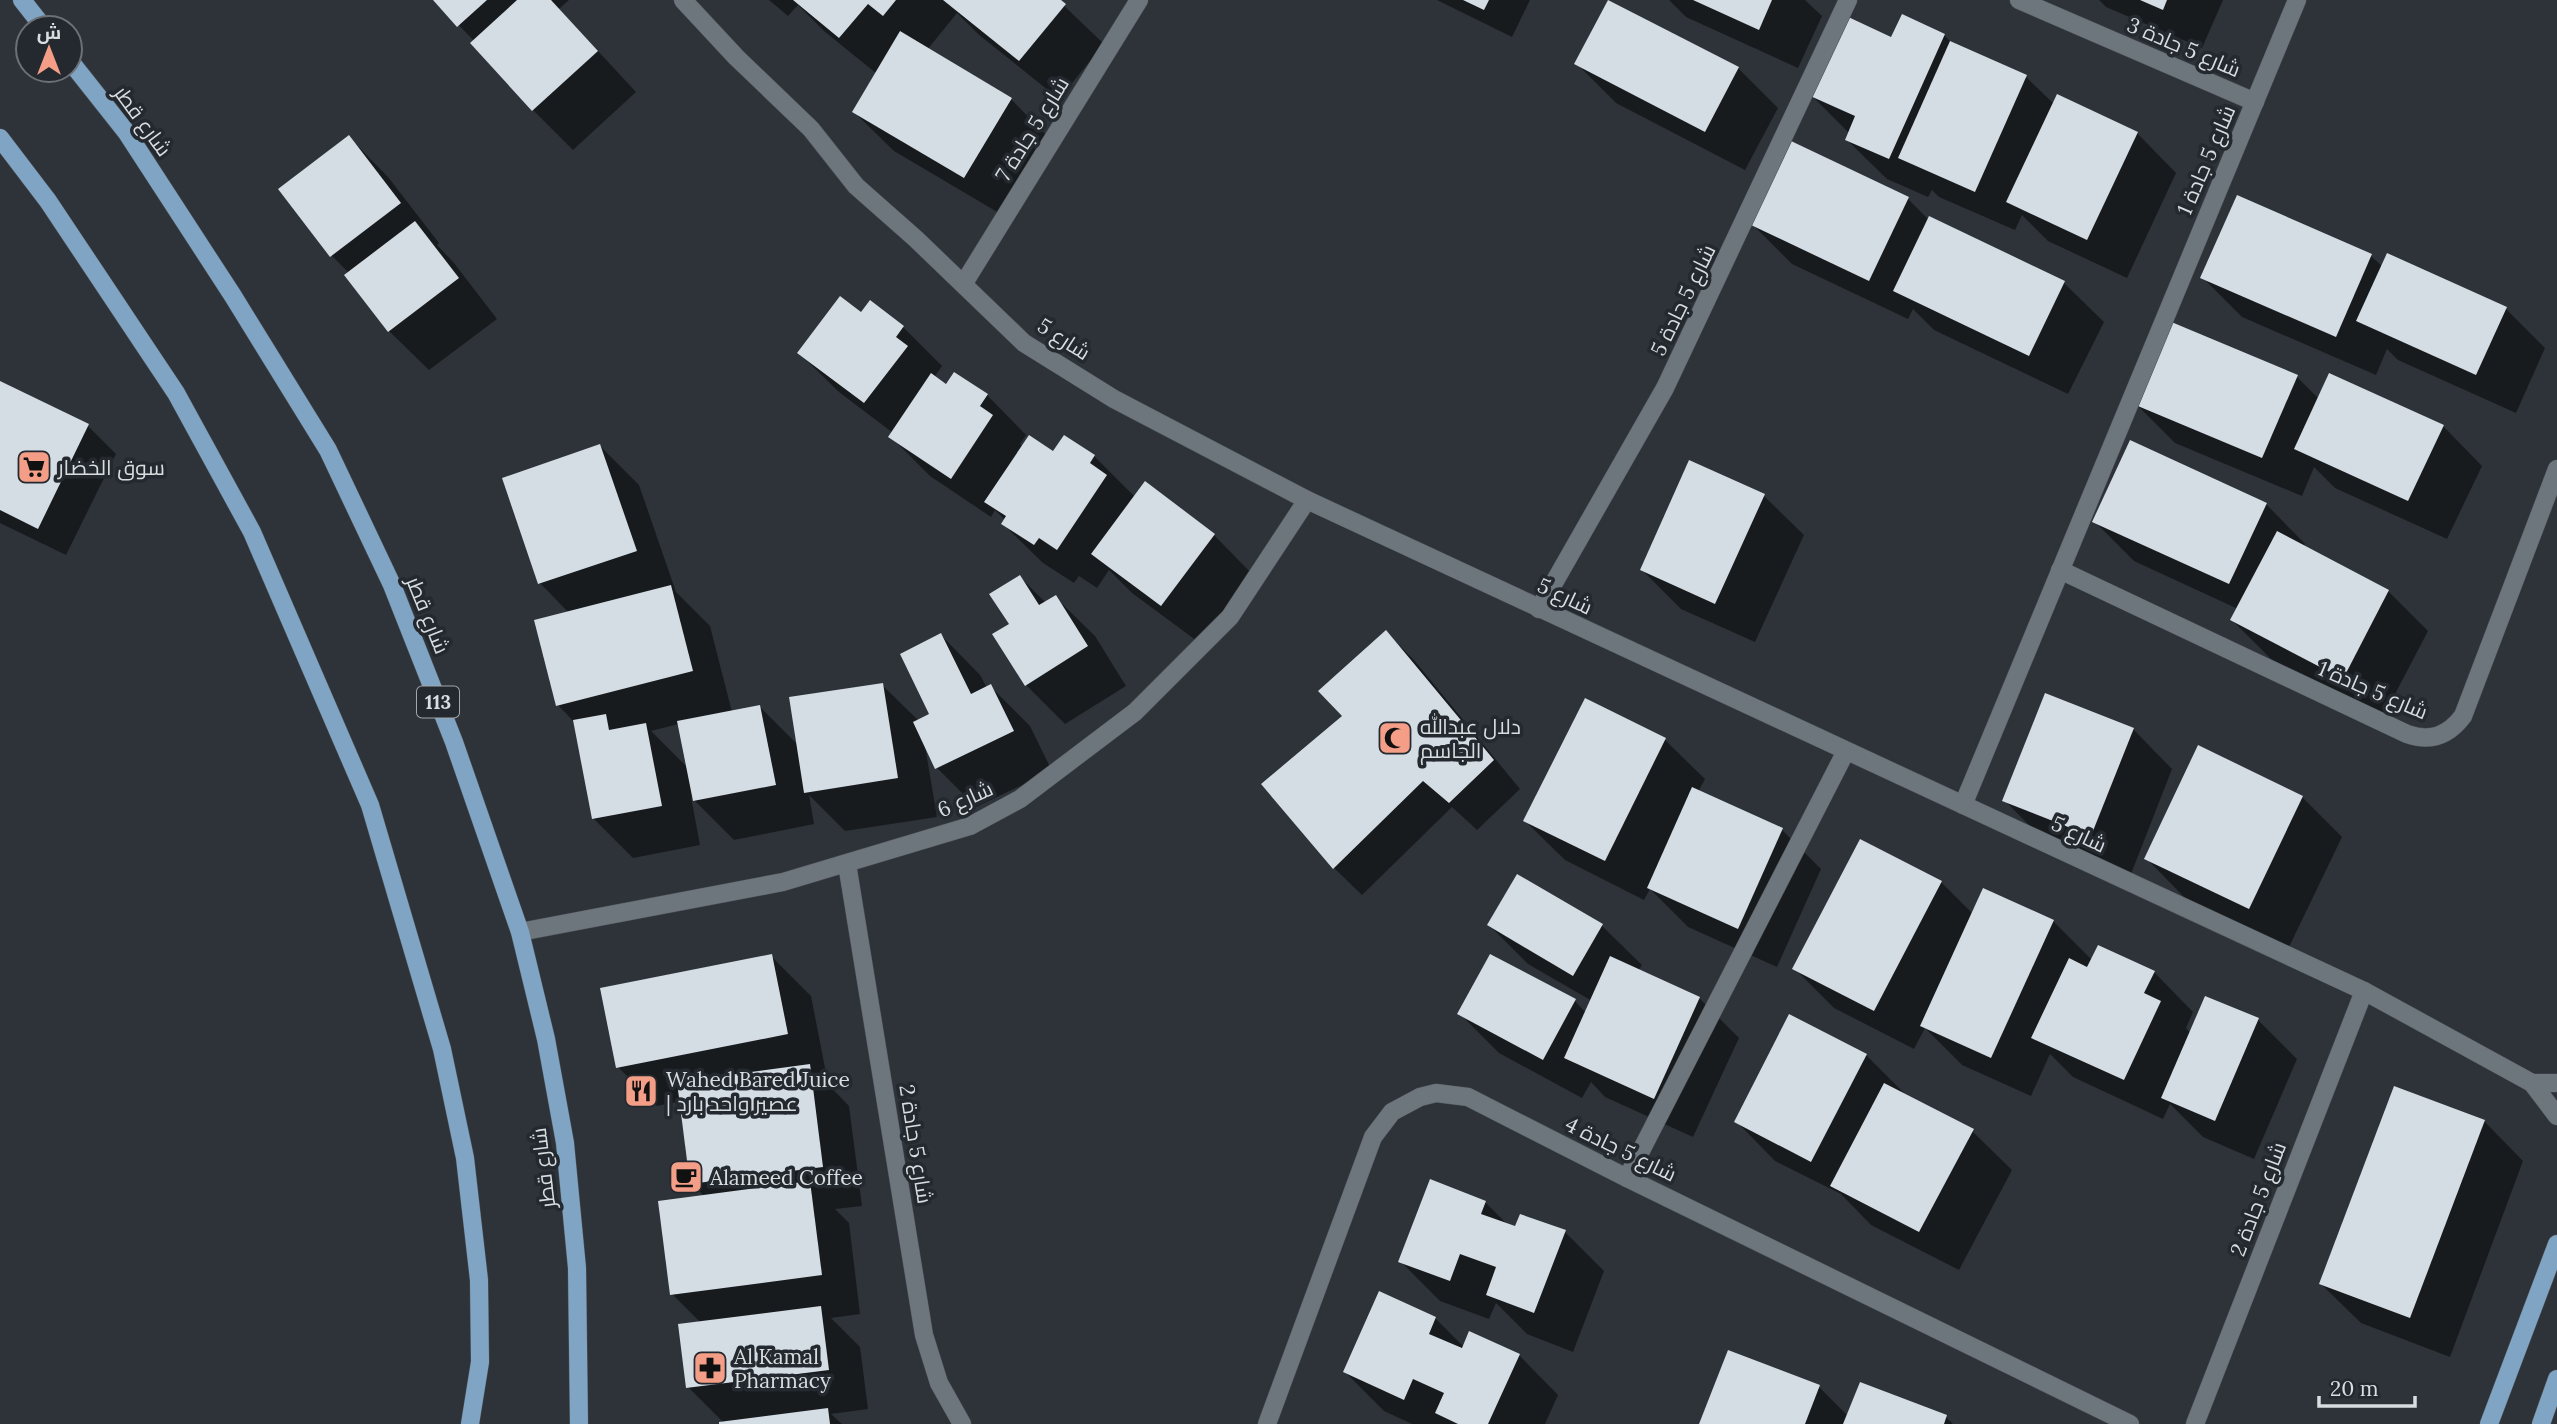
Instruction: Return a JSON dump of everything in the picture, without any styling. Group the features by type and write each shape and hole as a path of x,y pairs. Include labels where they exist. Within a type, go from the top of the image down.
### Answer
{"main road":[{"path":"22,0 33,14"},
{"name":"شارع قطر","path":"84,79 127,134 233,296 328,450 392,585 454,742 520,932 546,1039 565,1143 577,1268 579,1424"},
{"path":"0,138 48,201 176,393 252,532 370,804 442,1049 465,1158 480,1280 480,1362 470,1424"},
{"path":"2490,1424 2557,1244"},
{"path":"2541,1424 2557,1379"}],"street":[{"name":"شارع 5","path":"683,0 736,57 811,129 856,186 964,283 1024,343 1114,399 1307,500 2364,991 2532,1083 2557,1116"},
{"name":"شارع 5 جادة 7","path":"964,283 1139,0"},
{"name":"شارع 5 جادة 5","path":"1539,609 1665,388 1848,0"},
{"name":"شارع 5 جادة 3","path":"2019,0 2255,102"},
{"name":"شارع 5 جادة 1","path":"1963,805 2297,0"},
{"name":"شارع 5 جادة 1","path":"2060,570 2407,734 2428,738 2448,732 2463,716 2557,469"},
{"name":"شارع 6","path":"520,932 783,882 970,826 1020,799 1135,712 1230,617 1307,500"},
{"path":"1627,1178 1846,751"},
{"name":"شارع 5 جادة 2","path":"847,864 924,1335 939,1383 962,1424"},
{"name":"شارع 5 جادة 2","path":"2195,1424 2364,991"},
{"name":"شارع 5","path":"2532,1083 2557,1083"},
{"name":"شارع 5 جادة 4","path":"1267,1424 1373,1137 1392,1112 1405,1103 1436,1093 1468,1097 1627,1178 2130,1424"}],"building":[{"path":"433,0 487,0 457,27"},
{"path":"517,0 551,0 598,51 532,111 470,43"},
{"path":"793,0 896,0 883,16 868,4 839,38"},
{"path":"943,0 1061,0 1066,4 1019,61"},
{"path":"1463,0 1489,0 1484,10"},
{"path":"1608,0 1739,67 1705,132 1574,64"},
{"path":"1693,0 1772,0 1759,30"},
{"path":"2140,0 2167,0 2163,10"},
{"path":"1902,14 1945,34 1889,159 1845,140 1855,116 1808,95 1844,15 1891,37"},
{"path":"900,31 1012,98 964,178 852,112"},
{"path":"1950,41 2027,75 1975,192 1898,158"},
{"path":"2057,94 2138,132 2087,240 2006,202"},
{"path":"349,135 401,203 330,257 278,189"},
{"path":"1791,141 1909,197 1869,281 1751,225"},
{"path":"2237,195 2372,254 2336,337 2200,278"},
{"path":"1929,216 2065,281 2029,356 1893,291"},
{"path":"415,221 459,278 388,332 344,275"},
{"path":"2387,253 2507,307 2476,375 2356,321"},
{"path":"840,296 861,312 870,300 904,326 896,337 908,346 864,403 797,353"},
{"path":"2169,321 2298,375 2262,458 2133,404"},
{"path":"954,372 988,394 980,406 993,415 951,479 888,437 931,373 946,384"},
{"path":"2329,373 2444,425 2408,501 2294,449"},
{"name":"سوق الخضار","path":"0,381 89,424 38,529 0,510"},
{"path":"1029,435 1053,451 1064,435 1095,455 1090,463 1107,475 1057,550 1039,538 1034,545 1001,524 1006,516 984,502"},
{"path":"2130,440 2267,503 2229,584 2092,522"},
{"path":"600,444 637,551 538,584 502,478"},
{"path":"1689,460 1765,494 1715,604 1640,570"},
{"path":"1145,481 1215,534 1161,606 1091,554"},
{"path":"2277,531 2389,590 2343,679 2230,620"},
{"path":"1020,575 1039,605 1056,595 1088,646 1025,686 992,634 1009,624 989,594"},
{"path":"671,585 693,671 556,706 534,620"},
{"name":"دلال عبدالله الجاسم","path":"1386,630 1494,760 1449,803 1423,781 1333,869 1261,784 1342,716 1318,691"},
{"path":"941,633 971,694 991,684 1014,731 935,769 913,722 929,714 900,654"},
{"path":"883,683 898,778 804,793 789,697"},
{"path":"2045,693 2134,728 2091,836 2002,801"},
{"path":"1585,698 1666,738 1605,861 1523,821"},
{"path":"760,705 776,785 693,801 677,721"},
{"path":"606,714 609,730 646,723 662,806 592,819 573,720"},
{"path":"2198,745 2303,796 2249,909 2144,859"},
{"path":"1692,787 1783,828 1738,929 1647,888"},
{"path":"1860,839 1942,881 1874,1011 1792,969"},
{"path":"1517,874 1603,924 1573,976 1487,925"},
{"path":"1983,888 2054,920 1991,1058 1920,1026"},
{"path":"2098,945 2155,971 2144,993 2161,1001 2124,1080 2031,1038 2069,958 2087,967"},
{"path":"772,954 788,1034 616,1068 600,988"},
{"path":"1490,954 1576,999 1543,1060 1457,1014"},
{"path":"1610,956 1700,997 1654,1099 1564,1058"},
{"path":"2205,996 2259,1018 2215,1121 2161,1098"},
{"path":"1789,1014 1867,1054 1811,1162 1734,1122"},
{"path":"810,1064 823,1167 690,1184 677,1082"},
{"path":"1884,1083 1974,1129 1919,1232 1830,1186"},
{"path":"2394,1086 2485,1120 2410,1318 2319,1284"},
{"path":"1430,1179 1486,1201 1481,1214 1515,1226 1520,1214 1566,1230 1534,1313 1486,1295 1496,1267 1460,1254 1450,1281 1398,1262"},
{"path":"810,1181 822,1275 670,1295 658,1201"},
{"path":"1379,1291 1436,1317 1429,1334 1462,1348 1469,1331 1520,1354 1488,1424 1458,1424 1435,1413 1444,1393 1413,1379 1404,1400 1343,1372"},
{"path":"821,1306 829,1370 686,1388 678,1324"},
{"path":"1728,1350 1820,1385 1805,1424 1699,1424"},
{"path":"1860,1382 1947,1415 1944,1424 1843,1424"},
{"path":"828,1408 830,1424 719,1424 719,1422"}],"place":[{"name":"سوق الخضار","path":"34,467"},
{"name":"دلال عبدالله الجاسم","path":"1395,738"},
{"name":"Wahed Bared Juice | عصير واحد بارد","path":"641,1091"},
{"name":"Alameed Coffee","path":"686,1177"},
{"name":"Al Kamal Pharmacy","path":"710,1368"}]}
